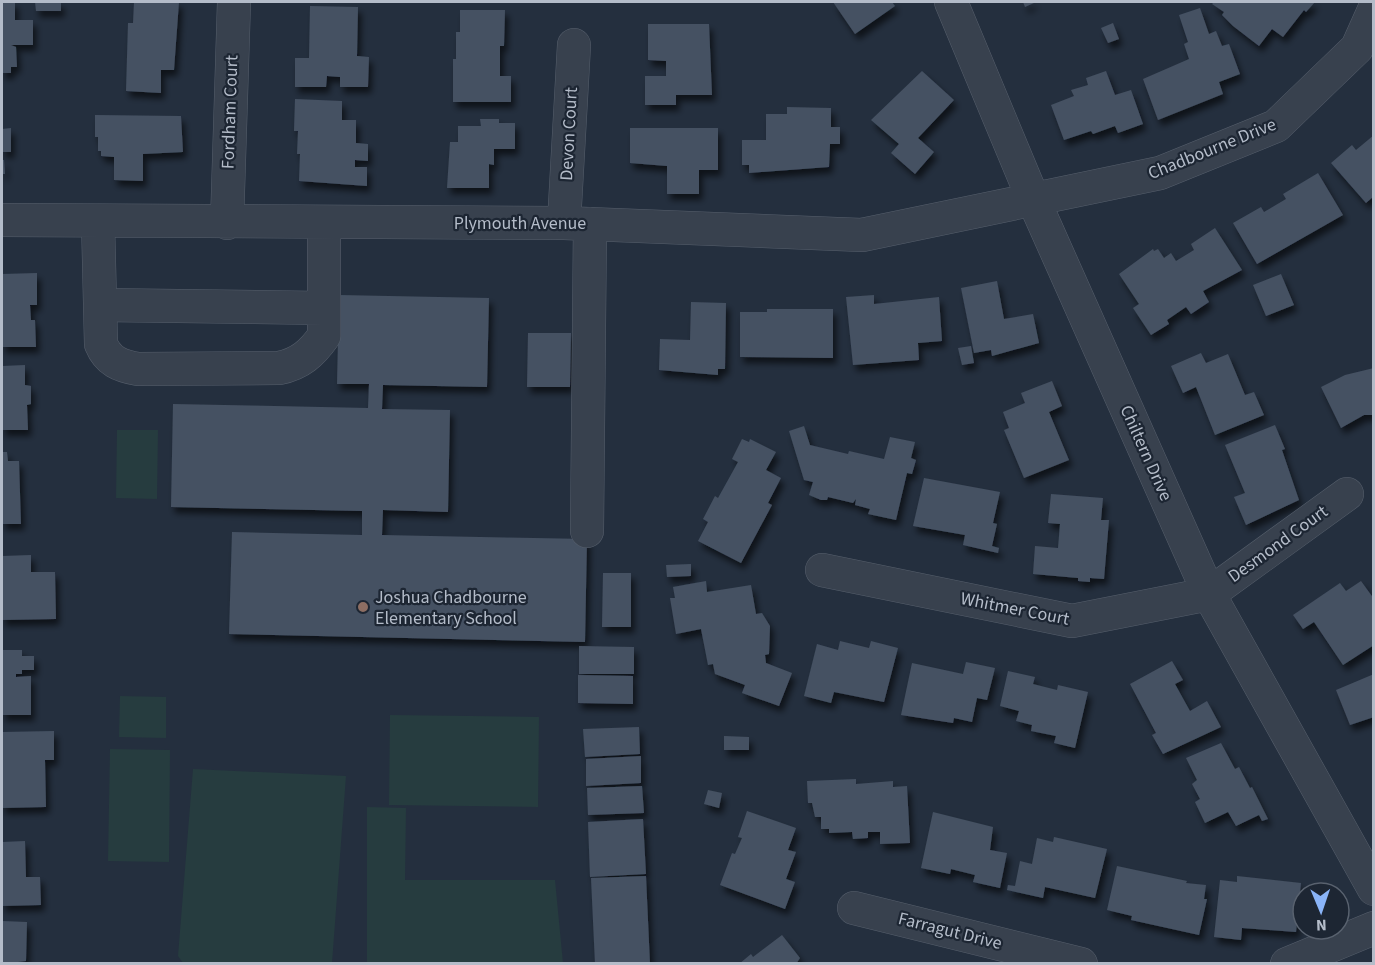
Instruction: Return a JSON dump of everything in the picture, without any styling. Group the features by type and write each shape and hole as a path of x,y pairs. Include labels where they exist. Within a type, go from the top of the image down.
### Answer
{"street":[{"name":"Fordham Court","path":"226,223 234,2"},
{"name":"Chiltern Drive","path":"951,2 1034,201 1209,594 1374,889"},
{"name":"Chadbourne Drive","path":"1034,201 1160,173 1276,126 1358,48 1374,10"},
{"name":"Devon Court","path":"574,45 587,531"},
{"name":"Plymouth Avenue","path":"2,220 226,223 577,223 862,235 1034,201"},
{"path":"98,221 101,344 105,354 121,366 138,369 279,368 295,365 314,350 324,336 324,223"},
{"path":"100,304 324,308"},
{"name":"Desmond Court","path":"1209,594 1347,494"},
{"name":"Whitmer Court","path":"822,570 1072,621 1209,594"},
{"name":"Farragut Drive","path":"854,908 1081,963"},
{"path":"1287,963 1374,928"}],"green space":[{"path":"117,430 158,430 157,499 116,498"},
{"path":"120,696 166,697 166,738 119,737"},
{"path":"390,715 539,717 538,807 389,805"},
{"path":"110,749 170,750 169,862 108,861"},
{"path":"193,769 346,776 332,963 183,963 178,956"},
{"path":"367,807 406,808 405,880 555,880 563,963 367,963"}],"building":[{"path":"2,2 15,2 15,20 33,20 33,45 11,45 16,47 17,67 11,67 11,73 2,73"},
{"path":"35,2 61,2 61,11 36,11"},
{"path":"134,2 179,2 174,70 161,70 161,93 126,91 128,23 133,23"},
{"path":"833,2 892,2 895,6 855,34"},
{"path":"1023,2 1036,2 1025,7"},
{"path":"1214,2 1315,2 1306,12 1304,10 1283,37 1272,29 1259,46 1233,26 1222,15 1224,12 1212,4"},
{"path":"310,6 358,7 357,56 369,57 368,87 340,87 340,77 327,76 326,87 295,87 295,58 309,58"},
{"path":"1200,8 1209,34 1216,31 1222,46 1229,44 1240,74 1219,82 1223,94 1158,120 1143,79 1189,59 1184,44 1188,42 1179,15"},
{"path":"460,10 505,10 504,46 500,46 500,76 511,76 511,102 453,102 453,59 456,59 456,32 460,32"},
{"path":"1113,23 1119,39 1108,43 1101,28"},
{"path":"648,24 709,24 712,95 676,95 676,105 645,105 645,76 666,76 666,61 648,60"},
{"path":"922,71 954,100 918,138 934,152 915,174 891,153 899,144 871,120"},
{"path":"1106,71 1115,95 1131,90 1143,124 1118,133 1115,126 1093,134 1091,131 1064,140 1051,105 1074,96 1071,90 1088,85 1086,78"},
{"path":"295,99 342,101 342,120 356,120 356,143 368,144 368,161 355,160 355,167 367,167 367,186 299,181 298,131 294,131"},
{"path":"787,107 831,108 831,127 840,127 840,144 830,144 829,167 749,173 749,165 742,165 742,140 766,140 766,114 787,114"},
{"path":"95,115 181,116 183,152 143,154 143,181 114,180 114,157 101,156 101,151 98,151 98,137 95,137"},
{"path":"480,119 499,119 499,123 515,123 515,149 494,149 494,165 489,164 489,188 447,188 450,142 458,142 458,126 481,126"},
{"path":"11,128 11,152 2,152 2,129"},
{"path":"630,128 718,128 718,170 699,170 699,194 667,194 667,166 630,163"},
{"path":"1374,135 1374,196 1366,203 1331,163 1352,145 1356,150"},
{"path":"2,160 4,160 5,174 2,174"},
{"path":"1318,173 1343,215 1257,264 1233,223 1261,207 1264,212 1286,199 1283,194"},
{"path":"1215,228 1242,270 1203,291 1209,302 1191,314 1186,307 1167,320 1169,324 1151,335 1133,308 1139,304 1119,274 1153,249 1154,251 1158,249 1164,258 1171,253 1176,261 1194,250 1191,244"},
{"path":"37,273 37,305 30,305 31,320 35,320 36,347 2,347 2,274"},
{"path":"1281,274 1294,305 1266,316 1253,285"},
{"path":"997,281 1004,319 1033,314 1039,343 992,356 991,350 974,353 961,288"},
{"path":"339,295 489,298 487,387 383,385 382,409 450,410 448,512 383,510 382,535 587,539 585,642 229,634 232,532 362,535 362,511 171,507 173,404 368,408 369,384 337,384"},
{"path":"874,295 874,304 939,297 942,341 918,343 919,360 853,365 846,297"},
{"path":"691,302 726,303 725,369 718,369 718,375 659,370 660,339 690,340"},
{"path":"767,309 833,309 833,358 740,357 740,312 767,312"},
{"path":"528,333 571,333 570,387 527,387"},
{"path":"971,346 974,363 962,365 958,348"},
{"path":"1201,353 1206,363 1228,354 1245,395 1254,392 1264,415 1215,435 1196,387 1183,393 1171,366"},
{"path":"25,365 25,385 31,386 31,404 27,405 28,430 2,430 2,366"},
{"path":"1374,368 1374,415 1364,415 1341,428 1321,387 1345,375"},
{"path":"1052,381 1062,406 1049,412 1069,460 1024,478 1004,430 1009,428 1003,412 1025,403 1021,393"},
{"path":"1275,425 1285,449 1282,450 1299,500 1246,525 1234,497 1245,493 1225,445"},
{"path":"804,426 810,445 848,454 849,451 884,459 890,437 915,442 911,458 916,460 912,474 907,473 896,520 868,514 870,509 855,505 856,499 853,503 828,497 827,500 821,500 809,495 813,482 804,480 789,431"},
{"path":"742,439 749,442 750,439 776,452 766,470 781,478 768,503 772,505 741,563 698,541 708,522 703,519 715,496 718,498 738,462 732,459"},
{"path":"2,452 7,452 8,461 19,461 21,524 2,524"},
{"path":"924,478 1000,492 993,523 997,524 992,546 999,548 998,553 963,545 965,535 913,526"},
{"path":"1051,494 1103,498 1101,520 1109,520 1104,579 1090,578 1090,582 1078,581 1078,578 1033,574 1035,546 1058,548 1060,524 1048,523"},
{"path":"31,555 31,572 55,572 56,619 2,620 2,556"},
{"path":"691,564 691,576 667,577 666,565"},
{"path":"603,573 631,573 631,627 602,627"},
{"path":"706,581 707,592 751,585 756,614 762,613 770,626 769,654 765,655 766,663 792,673 779,706 742,693 745,685 715,674 713,664 708,665 701,629 676,634 670,598 675,598 673,587"},
{"path":"1361,581 1374,599 1374,645 1343,665 1314,622 1303,629 1293,615 1340,583 1346,591"},
{"path":"840,641 869,648 871,641 898,648 884,702 834,692 831,703 804,696 817,644 838,650"},
{"path":"579,646 634,647 634,674 579,674"},
{"path":"2,650 22,650 22,656 34,656 34,670 22,670 22,674 16,674 16,677 31,676 31,715 2,715"},
{"path":"1172,661 1183,680 1175,684 1190,711 1207,701 1221,727 1163,754 1152,735 1156,733 1130,684"},
{"path":"966,662 995,668 987,700 977,698 972,722 954,718 953,723 901,715 912,663 963,674"},
{"path":"1008,671 1035,677 1033,684 1057,690 1058,685 1088,692 1075,748 1054,743 1056,736 1031,731 1032,725 1016,721 1019,711 1000,706"},
{"path":"1374,674 1374,717 1350,725 1336,690"},
{"path":"578,675 633,676 633,704 578,703"},
{"path":"639,727 640,754 585,757 583,729"},
{"path":"54,731 54,760 45,760 46,807 2,808 2,732"},
{"path":"724,736 749,737 749,750 724,750"},
{"path":"1221,743 1235,769 1239,767 1250,788 1252,787 1268,819 1262,821 1259,815 1236,826 1228,812 1205,823 1195,802 1200,799 1192,784 1197,780 1186,758"},
{"path":"641,756 641,783 586,786 586,759"},
{"path":"856,779 856,784 893,781 893,787 907,786 910,843 880,844 880,832 868,832 868,838 853,839 852,832 829,833 829,829 821,829 821,817 815,817 812,803 808,803 807,781"},
{"path":"642,786 644,813 588,815 587,788"},
{"path":"708,790 722,793 719,808 704,804"},
{"path":"747,811 796,828 788,850 796,852 786,879 795,882 785,909 720,885 732,853 735,854 742,838 738,837"},
{"path":"933,812 993,827 990,850 1007,853 1000,888 973,882 975,875 951,869 950,874 921,868"},
{"path":"643,819 646,874 590,877 588,822"},
{"path":"1054,837 1107,849 1095,898 1045,887 1043,898 1007,890 1008,885 1015,886 1020,861 1032,864 1037,838 1053,842"},
{"path":"25,841 26,877 40,877 41,905 2,906 2,842"},
{"path":"1117,866 1187,881 1186,883 1206,885 1204,899 1207,899 1199,935 1131,920 1132,916 1107,910"},
{"path":"646,876 650,964 595,964 591,878"},
{"path":"1237,876 1291,882 1291,932 1242,928 1241,940 1214,937 1220,880 1237,882"},
{"path":"2,921 27,922 26,961 2,964"},
{"path":"782,935 800,958 796,964 739,964 751,954 753,957"}],"place":[{"name":"Joshua Chadbourne Elementary School","path":"363,607"}]}
